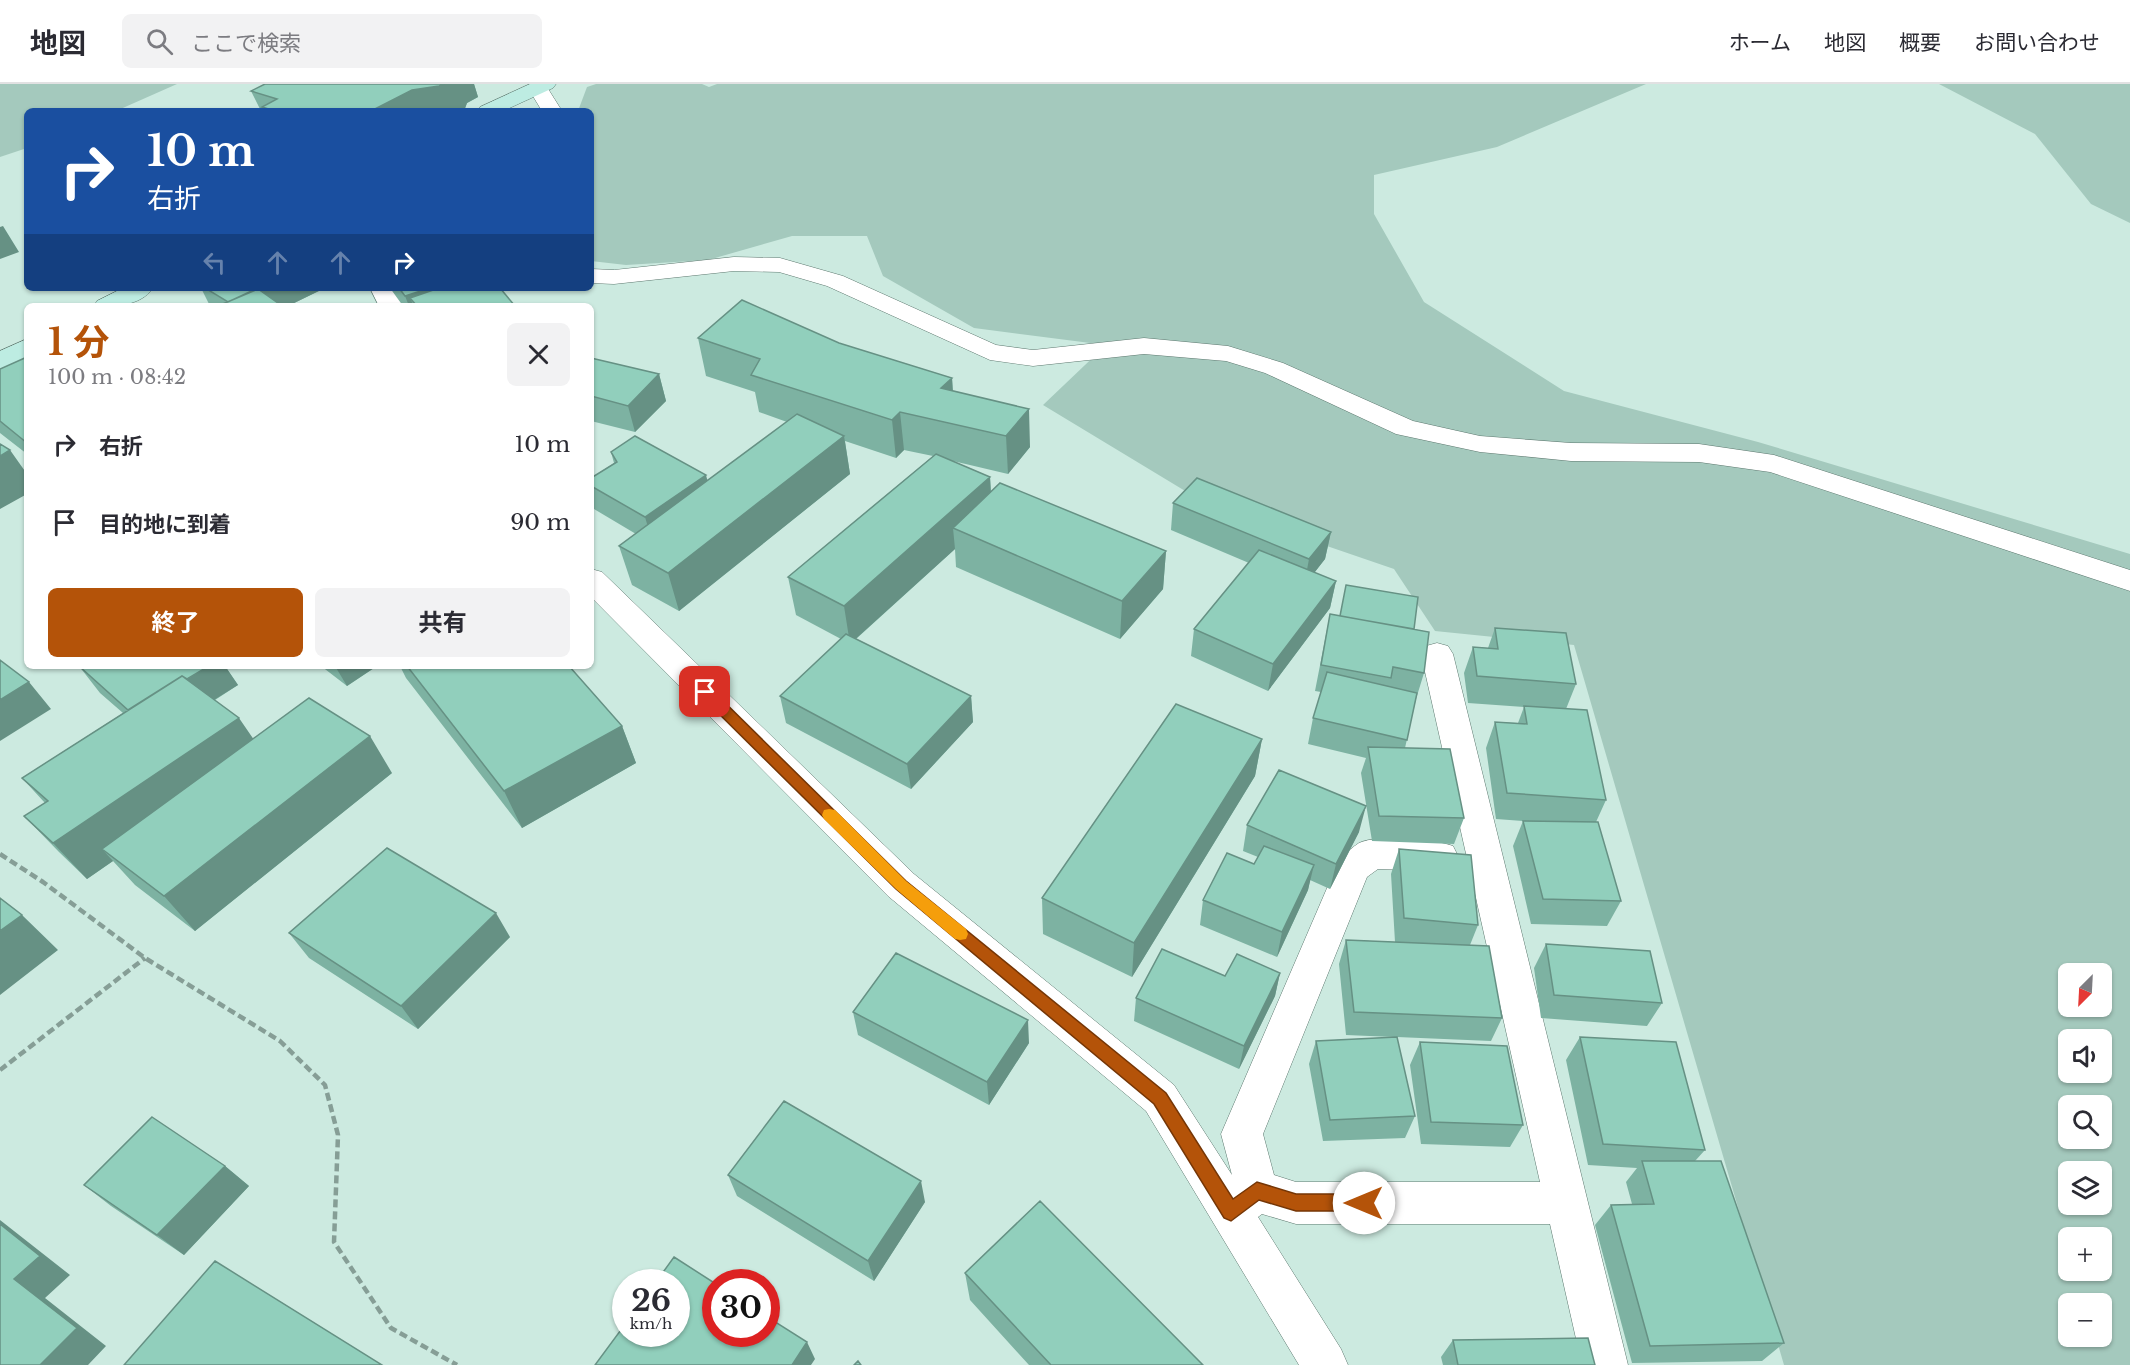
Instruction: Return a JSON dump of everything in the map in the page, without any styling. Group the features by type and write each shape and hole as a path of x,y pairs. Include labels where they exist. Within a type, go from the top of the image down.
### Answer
{"main road":[{"path":"494,108 542,86"},
{"path":"112,303 135,291"},
{"path":"0,361 24,349"}],"street":[{"path":"542,86 551,108"},
{"path":"594,276 615,278 734,264 780,265 836,281 990,352 1033,358 1144,346 1228,354 1274,368 1405,428 1480,444 1571,452 1700,453 1774,464 2130,581"},
{"path":"594,582 901,885 1160,1098 1244,1201 1325,1365"},
{"path":"1437,654 1605,1365"},
{"path":"1244,1201 1242,1134 1353,868 1371,854 1485,858"},
{"path":"1244,1201 1568,1203"}],"path":[{"path":"0,854 43,882 145,958 280,1041 325,1085 338,1136 334,1242 391,1328 457,1365"},
{"path":"0,1070 145,958"}],"green space":[{"path":"0,84 177,84 123,108 24,108 24,149 0,157"},
{"path":"596,84 702,84 709,87 717,84 1646,84 1497,147 1374,175 1374,214 1424,302 1564,391 1758,442 2130,554 2130,1365 1784,1365 1574,645 1435,631 1394,569 1210,506 1043,405 1106,345 974,328 883,276 867,236 792,236 708,260 626,265 594,261 594,108 579,108 587,87"},
{"path":"1939,84 2130,84 2130,223 2091,204 2035,134"}],"building":[{"path":"265,84 444,84 412,90 377,108 265,108 262,107 277,99 251,91"},
{"path":"210,291 252,291 228,302"},
{"path":"253,291 261,291 278,303 225,303"},
{"path":"401,291 421,291 405,296"},
{"path":"430,291 502,291 512,303 414,303 410,298"},
{"path":"742,300 839,343 952,378 941,388 1029,409 1006,436 900,412 892,420 751,375 760,359 698,338"},
{"path":"24,358 24,441 0,421 0,369"},
{"path":"594,359 659,374 628,406 594,397"},
{"path":"797,414 844,436 668,573 619,546"},
{"path":"635,436 706,475 645,517 594,488 594,476 617,462 611,452"},
{"path":"0,444 10,450 0,456"},
{"path":"936,454 990,477 844,606 788,577"},
{"path":"1197,478 1331,532 1309,559 1173,503"},
{"path":"1000,483 1166,551 1122,601 953,528"},
{"path":"1259,550 1336,581 1273,664 1194,629"},
{"path":"1346,585 1418,597 1414,629 1340,616"},
{"path":"1330,614 1429,632 1424,673 1393,667 1391,678 1321,665"},
{"path":"1495,628 1566,633 1576,684 1477,676 1473,647 1498,649"},
{"path":"846,634 971,696 907,764 780,696"},
{"path":"0,660 29,682 0,700"},
{"path":"82,669 204,669 187,679 182,676 128,710"},
{"path":"409,669 572,669 622,726 504,791"},
{"path":"1327,672 1417,693 1407,740 1313,718"},
{"path":"182,676 239,718 53,843 24,816 48,801 22,778"},
{"path":"309,698 370,736 164,896 102,849"},
{"path":"1176,704 1262,739 1134,943 1042,898"},
{"path":"1524,706 1587,710 1606,800 1507,793 1495,722 1527,724"},
{"path":"1368,747 1450,749 1464,818 1379,816"},
{"path":"1279,770 1366,806 1336,864 1247,825"},
{"path":"1523,821 1598,822 1621,901 1543,899"},
{"path":"1264,846 1314,865 1282,932 1203,900 1227,853 1254,864"},
{"path":"387,848 496,913 401,1006 289,933"},
{"path":"1399,849 1471,855 1478,925 1404,918"},
{"path":"0,898 22,915 0,931"},
{"path":"1346,940 1489,946 1502,1018 1354,1012"},
{"path":"1546,944 1650,951 1662,1003 1554,995"},
{"path":"1162,949 1225,976 1237,954 1280,973 1244,1046 1136,998"},
{"path":"896,953 1028,1020 987,1082 853,1012"},
{"path":"1397,1037 1415,1116 1330,1120 1316,1041"},
{"path":"1580,1037 1676,1042 1705,1150 1603,1144"},
{"path":"1420,1042 1507,1046 1523,1125 1431,1122"},
{"path":"784,1101 921,1181 868,1261 728,1175"},
{"path":"152,1117 225,1166 157,1235 84,1185"},
{"path":"1642,1161 1721,1161 1784,1343 1650,1346 1611,1205 1654,1204"},
{"path":"1040,1201 1203,1365 1051,1365 965,1273"},
{"path":"0,1224 40,1256 14,1279 77,1328 40,1365 0,1365"},
{"path":"674,1257 702,1275 702,1347 780,1347 780,1325 807,1342 792,1365 595,1365 612,1342 612,1347 690,1347 690,1269 665,1269"},
{"path":"215,1261 382,1365 124,1365"},
{"path":"1588,1338 1595,1365 1458,1365 1453,1340"}],"slow traffic":[{"path":"829,815 901,885 960,934"}],"route":[{"path":"705,692 901,885 1160,1098 1231,1212 1257,1191 1296,1203 1364,1203"}]}
